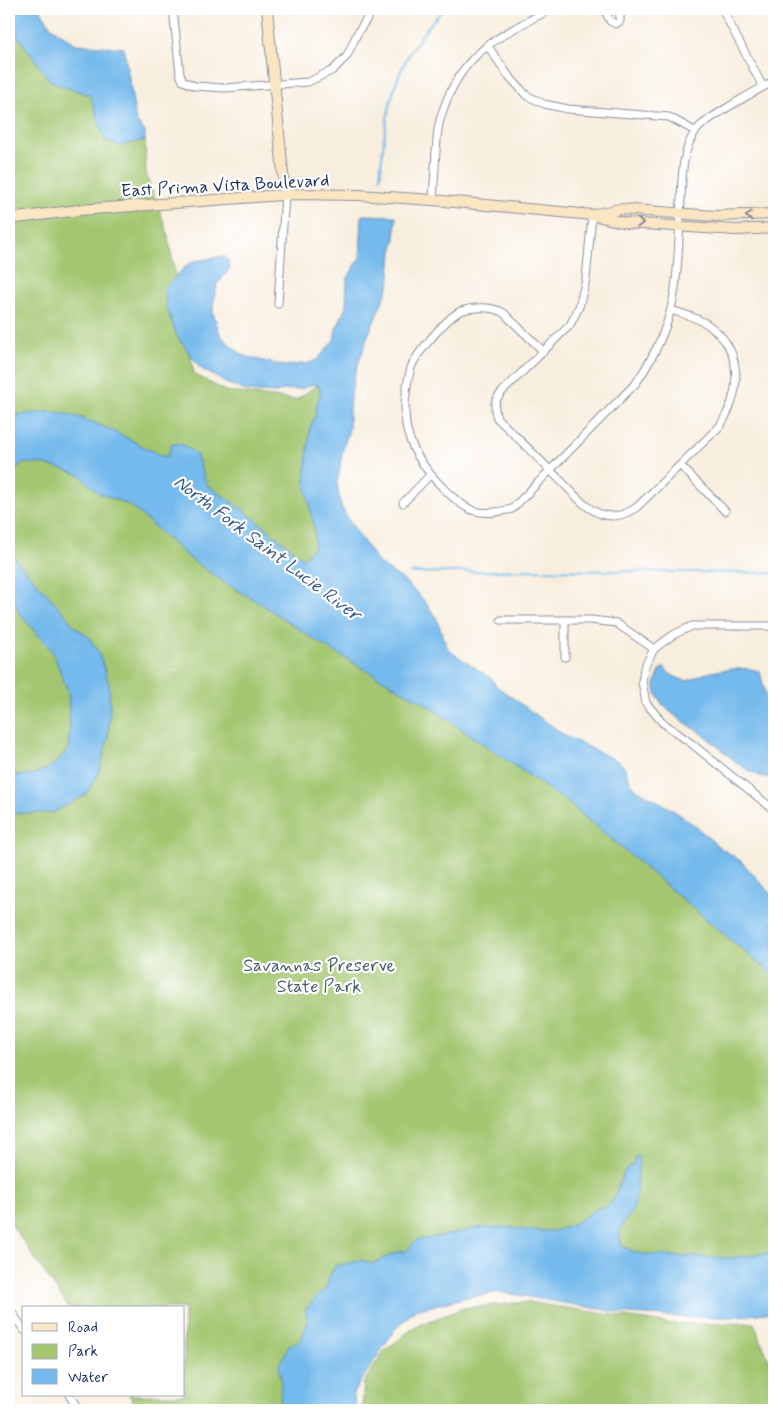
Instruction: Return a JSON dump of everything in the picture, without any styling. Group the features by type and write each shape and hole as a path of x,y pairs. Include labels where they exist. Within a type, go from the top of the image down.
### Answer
{"main road":[{"path":"267,9 285,194"},
{"name":"East Prima Vista Boulevard","path":"9,219 79,210 285,194 358,195 433,200 592,215 626,222 736,230 774,228"},
{"name":"East Prima Vista Boulevard","path":"592,215 620,209 680,214 741,216 774,214"}],"street":[{"path":"173,9 180,74 186,84 224,88 274,86 308,82 333,70 347,56 357,34 372,9"},
{"path":"433,200 438,126 456,79 487,45 509,30 550,9"},
{"path":"604,9 610,21 616,24 621,19 617,9"},
{"path":"722,9 763,87"},
{"path":"487,45 508,75 526,94 544,104 568,109 669,117 695,131"},
{"path":"543,351 501,311 482,308 460,312 442,326 411,366 406,400 406,425 414,450 430,475 461,505 476,512 494,513 512,509 636,383 656,352 671,310 675,289 683,171 687,150 695,131 717,114 774,81"},
{"path":"278,304 285,194"},
{"path":"592,215 586,279 579,308 570,325 496,399 494,408 497,418 550,471 588,508 602,514 624,515 637,507 720,426 734,401 736,371 728,349 716,331 706,323 671,310"},
{"path":"681,466 725,511"},
{"path":"403,503 430,475"},
{"path":"501,620 591,620 616,623 654,649"},
{"path":"565,620 565,657"},
{"path":"774,626 692,626 673,635 654,649 644,668 642,682 646,703 662,722 774,810"},
{"path":"9,1308 22,1327"},
{"path":"70,1396 79,1410"}],"green space":[{"name":"Savannas Preserve State Park","path":"9,17 91,88 110,141 145,140 146,174 167,231 194,374 225,391 296,400 327,378 328,528 312,567 774,942 774,1272 459,1267 308,1410 139,1410 130,1396 185,1396 185,1306 68,1306 9,1221"},
{"path":"527,1302 671,1324 754,1323 774,1373 774,1410 362,1410 364,1382 371,1371 384,1351 416,1326 464,1308"}],"water":[{"path":"9,9 40,9 51,27 76,44 124,48 136,121 145,132 145,140 120,146 105,140 90,95 49,80 9,23"},
{"name":"North Fork Saint Lucie River","path":"362,215 396,216 395,240 389,286 367,338 354,377 349,405 349,429 343,449 337,484 341,506 347,518 379,564 401,578 422,598 436,617 447,647 454,654 491,678 496,686 567,737 620,762 631,783 638,790 673,810 693,824 719,847 741,861 774,897 774,976 567,802 424,703 324,646 263,605 224,582 189,558 131,506 97,492 80,475 41,464 22,463 9,477 9,415 49,412 68,414 95,423 162,456 168,456 171,444 182,444 196,454 207,485 246,512 304,559 314,546 315,533 305,482 310,428 316,413 320,387 313,384 301,389 284,390 276,393 246,391 226,383 200,368 177,336 167,309 164,288 188,264 224,256 228,260 230,269 217,284 213,305 213,313 220,334 242,355 285,366 310,363 318,359 334,340 336,329 346,307 347,279 360,258"},
{"path":"9,552 74,626 89,637 99,653 109,683 108,738 97,777 85,795 52,813 9,813 9,775 30,775 47,769 57,762 68,749 70,726 68,691 52,651 19,613 15,603 9,601"},
{"path":"662,668 665,668 668,673 686,681 704,674 724,670 749,669 760,672 768,704 774,714 774,774 762,777 752,773 705,736 669,711 658,697 655,689 658,675"},
{"path":"639,1156 635,1203 621,1227 620,1239 622,1246 637,1253 672,1256 731,1258 774,1252 774,1312 731,1317 682,1317 628,1314 500,1292 467,1297 415,1310 395,1329 353,1393 356,1410 280,1410 281,1380 279,1365 289,1346 300,1340 308,1322 305,1310 327,1287 328,1279 335,1266 363,1260 372,1264 397,1252 406,1251 416,1240 477,1228 504,1227 553,1231 570,1226 598,1208 606,1207 612,1202 625,1170 634,1163 635,1157"}],"waterway":[{"path":"380,178 389,108 402,67 427,28 444,9"},
{"path":"411,573 532,570 774,573"}]}
